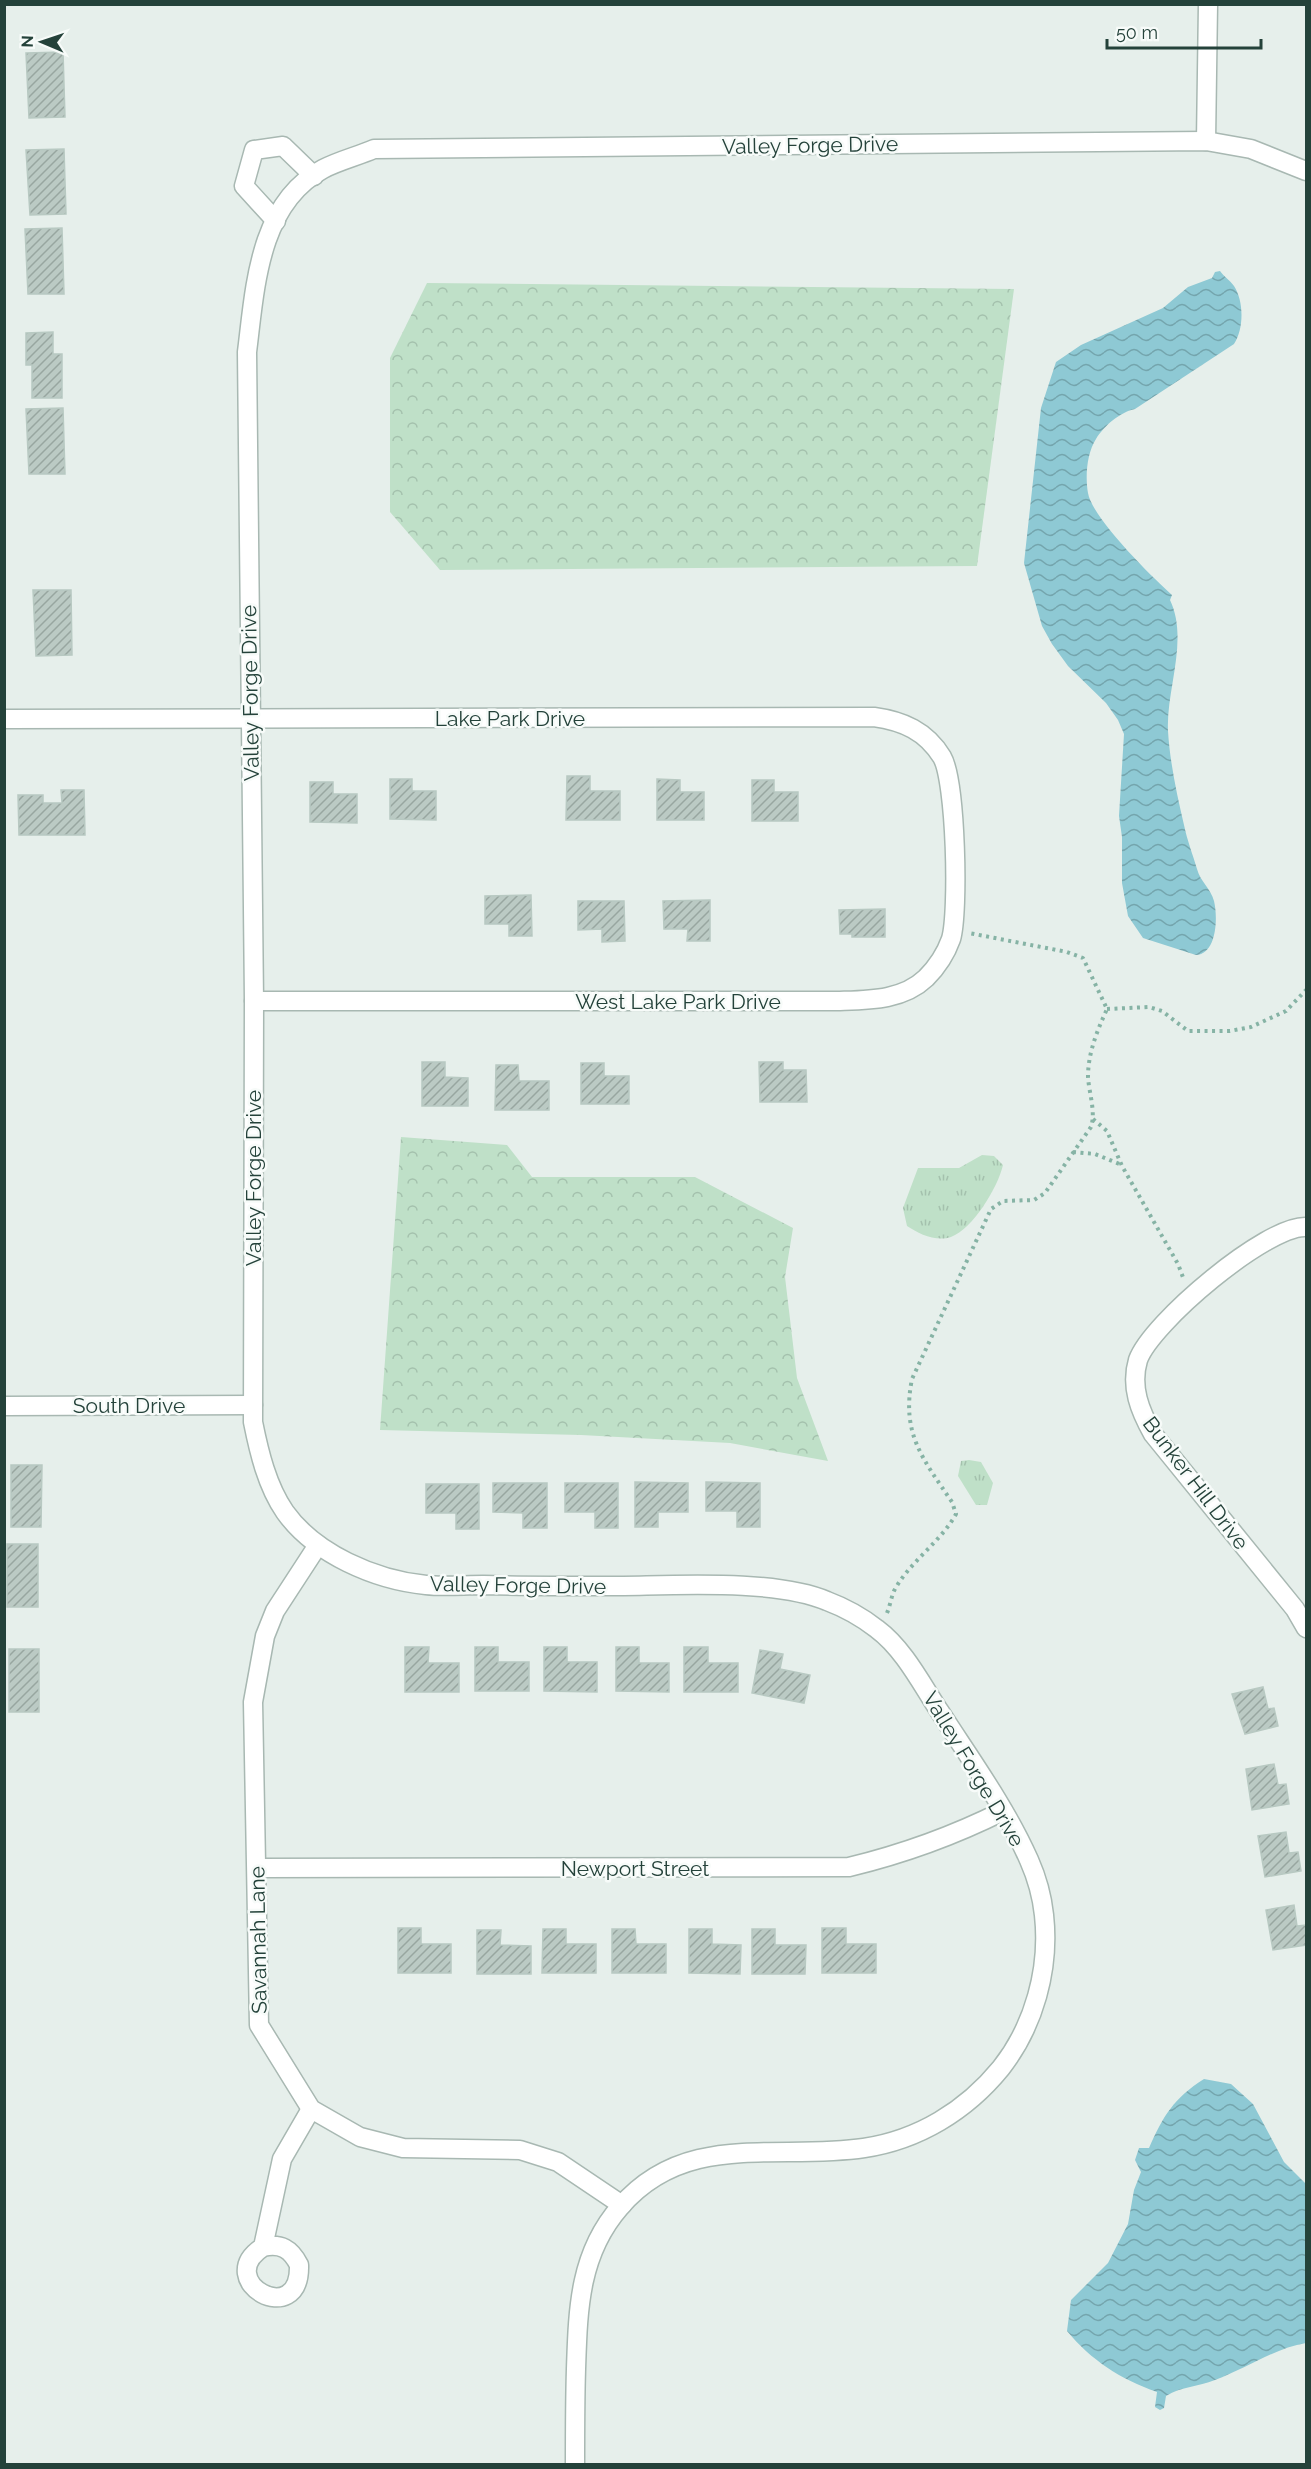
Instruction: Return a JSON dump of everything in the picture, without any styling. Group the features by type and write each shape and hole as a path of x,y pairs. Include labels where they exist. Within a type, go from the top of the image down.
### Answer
{"street":[{"path":"1206,141 1208,4"},
{"name":"Valley Forge Drive","path":"574,2464 578,2317 582,2281 603,2229 622,2205 646,2184 666,2172 709,2156 762,2150 846,2150 900,2140 940,2122 985,2087 1010,2056 1027,2024 1039,1988 1045,1953 1044,1917 1037,1881 1003,1811 912,1668 879,1630 824,1599 748,1586 424,1585 365,1570 318,1545 285,1512 267,1476 257,1444 253,1405 254,1001 247,352 258,264 276,221 294,192 322,169 374,149 1206,141 1251,149 1306,171"},
{"path":"276,221 244,186 254,150 283,146 314,176"},
{"name":"Lake Park Drive","path":"4,719 882,718 907,724 933,745 949,774 953,815"},
{"name":"West Lake Park Drive","path":"254,1001 874,999 897,995 925,979 945,952 952,931 953,815"},
{"name":"Bunker Hill Drive","path":"1306,1227 1282,1232 1255,1247 1193,1297 1156,1330 1143,1352 1135,1378 1139,1406 1153,1434 1295,1609 1306,1628"},
{"name":"South Drive","path":"4,1406 253,1405"},
{"name":"Savannah Lane","path":"318,1545 275,1611 265,1636 253,1702 258,1868 259,2025 311,2109 360,2137 403,2148 520,2150 558,2162 622,2205"},
{"name":"Newport Street","path":"258,1868 849,1867 897,1855 966,1830 1003,1811"},
{"path":"263,2247 282,2159 311,2109"}],"path":[{"path":"879,1630 902,1579 949,1526 956,1514 952,1502 912,1439 908,1397 912,1379 991,1209 1004,1201 1034,1200 1045,1192 1093,1119 1088,1074 1091,1050 1107,1010 1083,958 1055,950 952,931"},
{"path":"1107,1010 1149,1007 1162,1011 1188,1031 1230,1031 1251,1028 1278,1015 1306,990"},
{"path":"1093,1119 1107,1131 1122,1166 1193,1297"},
{"path":"1073,1152 1095,1154 1122,1166"}],"green space":[{"path":"427,283 1014,289 977,566 440,570 390,512 390,358"},
{"path":"401,1137 507,1145 532,1177 695,1177 793,1228 785,1277 797,1378 828,1461 730,1443 581,1435 380,1430"},
{"path":"982,1155 994,1156 1003,1165 990,1195 968,1225 951,1237 939,1239 907,1226 903,1208 918,1168 959,1168"},
{"path":"961,1461 981,1462 993,1483 987,1505 976,1505 958,1476"}],"water":[{"path":"1220,271 1234,286 1240,299 1242,315 1240,331 1234,344 1135,409 1113,420 1099,434 1093,445 1087,472 1088,493 1100,517 1124,547 1172,595 1170,600 1175,615 1177,648 1168,715 1170,755 1187,836 1198,873 1213,897 1216,916 1212,942 1203,953 1196,955 1143,938 1128,916 1122,883 1122,837 1119,816 1124,734 1118,720 1106,703 1068,666 1052,644 1042,626 1024,563 1041,408 1056,362 1081,345 1163,308 1188,287 1212,278 1215,272"},
{"path":"1204,2079 1231,2084 1253,2104 1284,2162 1306,2184 1306,2343 1283,2349 1215,2380 1172,2393 1166,2396 1164,2408 1160,2410 1155,2407 1157,2392 1107,2368 1067,2331 1071,2300 1108,2263 1128,2224 1134,2190 1141,2172 1135,2160 1139,2148 1149,2148 1170,2109 1185,2093"}],"building":[{"path":"63,52 65,117 29,118 26,53"},
{"path":"64,149 66,214 30,215 26,150"},
{"path":"62,228 64,294 28,294 25,229"},
{"path":"53,332 53,354 62,354 62,398 32,398 32,365 26,365 26,333"},
{"path":"63,408 65,474 29,474 26,409"},
{"path":"33,590 71,590 72,655 36,656"},
{"path":"567,776 590,776 590,791 620,791 620,820 566,820"},
{"path":"390,779 412,779 412,791 436,791 436,820 390,819"},
{"path":"657,779 680,780 680,792 704,792 704,820 657,820"},
{"path":"752,780 774,780 774,792 798,792 798,821 752,821"},
{"path":"310,782 333,782 333,794 357,794 357,823 310,822"},
{"path":"61,790 84,790 85,835 19,835 18,795 43,795 43,803 62,803"},
{"path":"531,895 532,936 509,936 509,924 485,924 485,896"},
{"path":"710,900 710,941 687,941 688,929 664,929 663,901"},
{"path":"578,901 624,901 625,941 602,942 602,929 578,930"},
{"path":"885,909 885,937 852,937 852,934 840,934 839,910"},
{"path":"422,1062 445,1062 445,1077 468,1078 468,1106 422,1106"},
{"path":"759,1062 783,1062 783,1070 806,1070 807,1102 760,1102"},
{"path":"581,1063 604,1063 604,1076 629,1076 629,1104 581,1104"},
{"path":"496,1065 518,1065 519,1081 549,1081 549,1110 495,1110"},
{"path":"11,1465 42,1465 41,1527 11,1527"},
{"path":"635,1482 688,1483 688,1512 658,1512 658,1527 635,1527"},
{"path":"706,1482 760,1483 760,1527 737,1527 737,1511 706,1511"},
{"path":"493,1483 547,1483 547,1528 523,1528 523,1513 493,1512"},
{"path":"565,1483 618,1483 618,1528 595,1528 595,1512 565,1512"},
{"path":"426,1484 479,1484 479,1529 456,1529 456,1513 426,1513"},
{"path":"7,1544 38,1544 38,1607 7,1607"},
{"path":"405,1647 429,1647 428,1663 459,1663 459,1692 405,1692"},
{"path":"475,1647 498,1647 498,1662 529,1662 529,1691 475,1691"},
{"path":"544,1647 567,1647 567,1662 597,1662 597,1692 544,1691"},
{"path":"616,1647 639,1647 639,1663 669,1663 669,1692 616,1691"},
{"path":"684,1647 708,1647 708,1663 738,1663 738,1692 684,1692"},
{"path":"9,1649 39,1649 39,1712 9,1712"},
{"path":"760,1650 783,1654 780,1669 810,1675 804,1703 752,1693"},
{"path":"1263,1687 1268,1709 1274,1708 1278,1726 1245,1734 1232,1694"},
{"path":"1274,1764 1278,1785 1286,1784 1289,1804 1252,1810 1246,1769"},
{"path":"1286,1832 1289,1853 1298,1852 1301,1871 1265,1877 1258,1836"},
{"path":"1294,1905 1297,1926 1306,1925 1306,1945 1273,1950 1266,1910"},
{"path":"398,1928 421,1928 421,1944 451,1944 451,1973 398,1973"},
{"path":"822,1928 846,1928 846,1944 876,1944 876,1973 822,1973"},
{"path":"543,1929 566,1929 566,1944 596,1944 596,1973 542,1973"},
{"path":"612,1929 635,1929 636,1944 666,1944 666,1973 612,1973"},
{"path":"689,1929 712,1929 712,1944 741,1945 740,1974 689,1973"},
{"path":"752,1929 775,1929 775,1945 806,1945 805,1974 752,1974"},
{"path":"477,1930 501,1930 500,1945 531,1946 531,1974 477,1974"}]}
